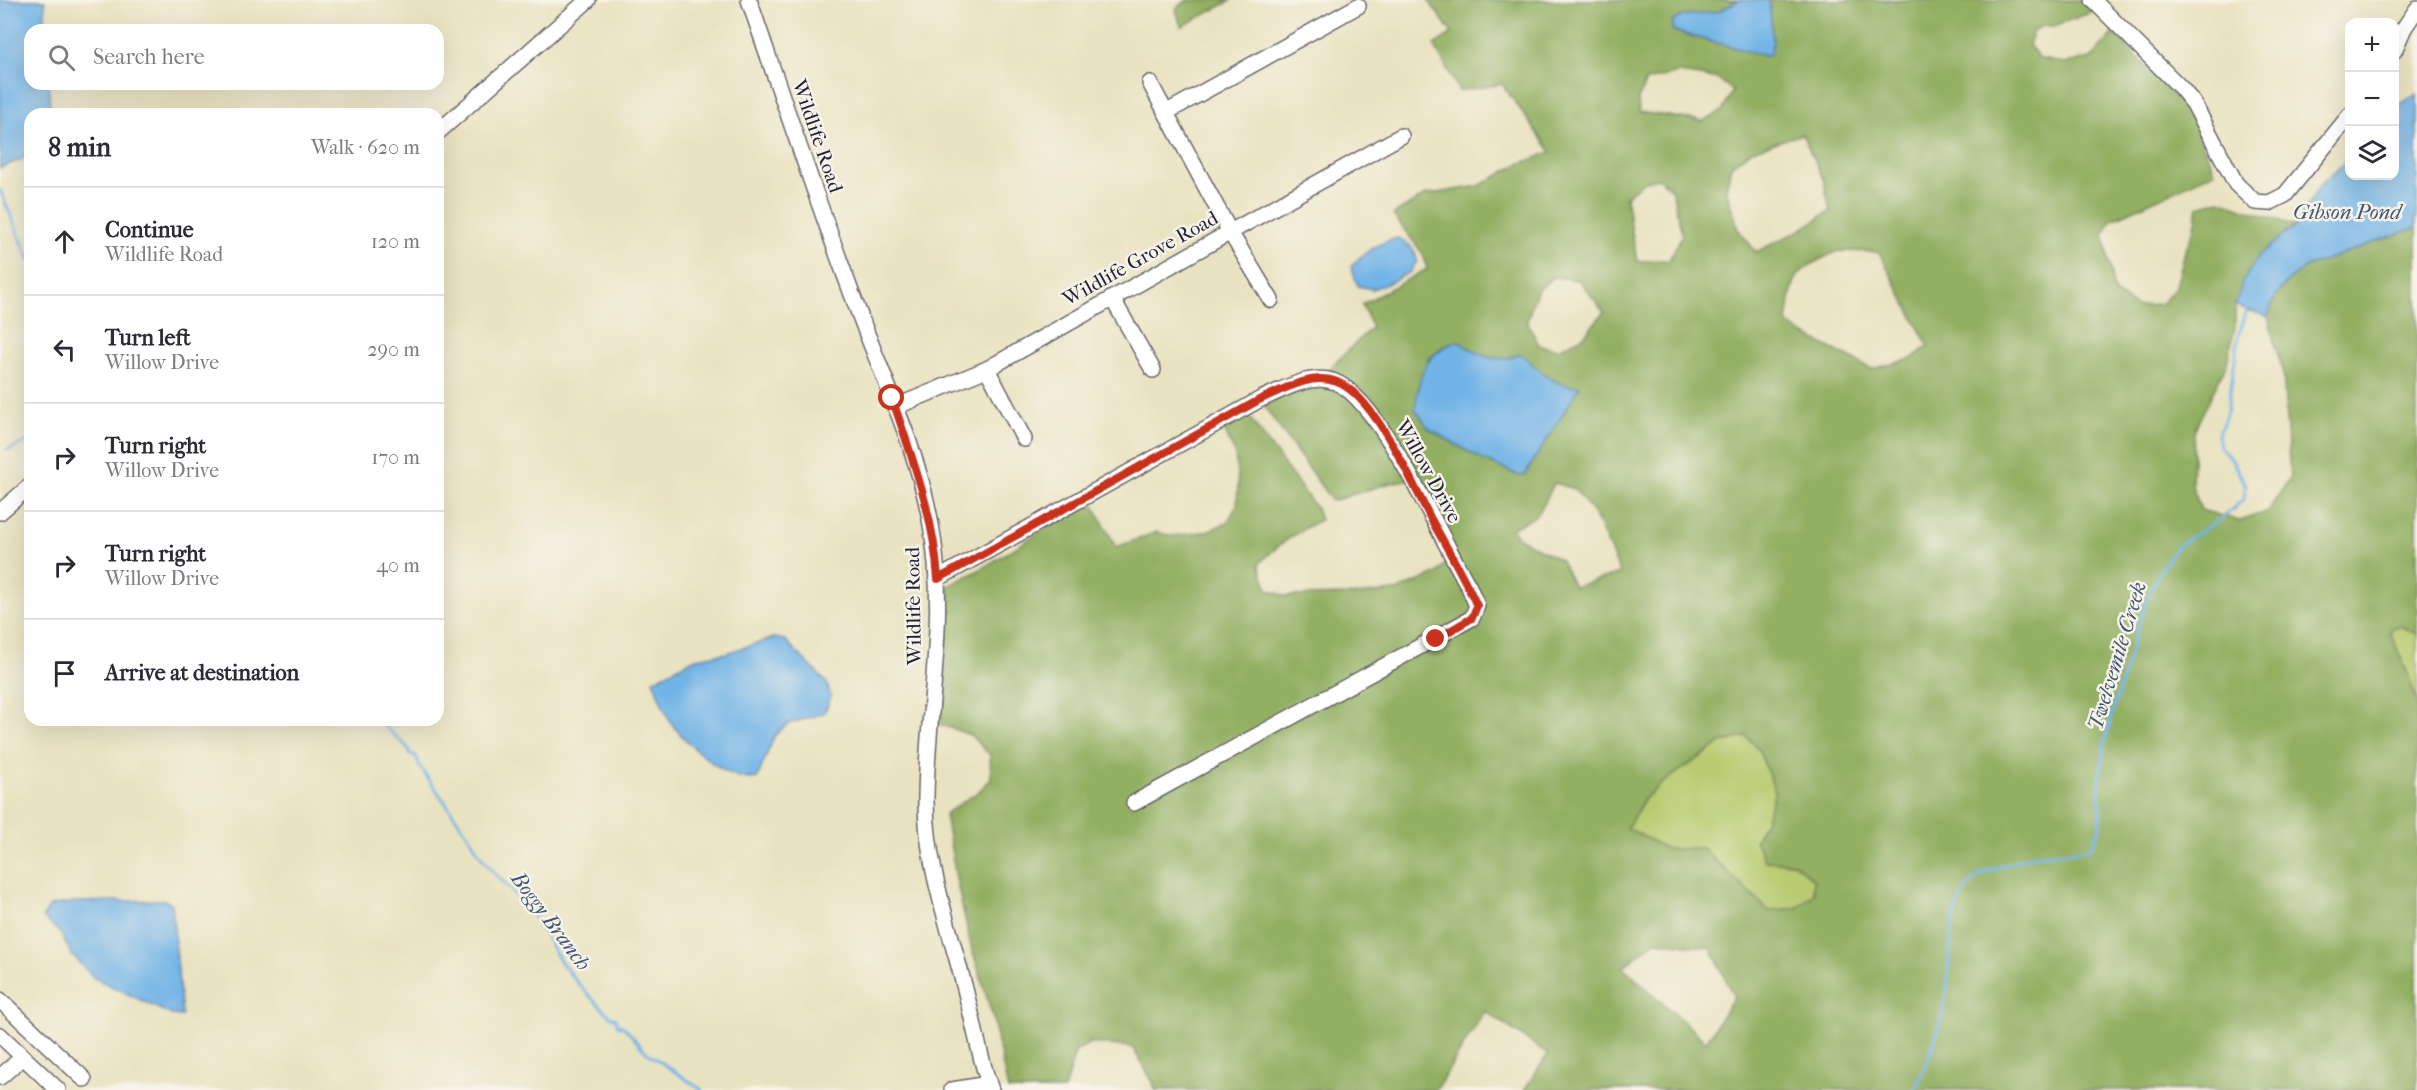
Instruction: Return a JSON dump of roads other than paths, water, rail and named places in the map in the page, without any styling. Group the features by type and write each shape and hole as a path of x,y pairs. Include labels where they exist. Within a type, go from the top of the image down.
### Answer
{"street":[{"path":"444,127 588,0"},
{"name":"Wildlife Road","path":"748,0 814,191 896,407 924,493 935,546 938,579 938,641 928,737 926,801 931,853 949,936 990,1087"},
{"path":"2093,0 2181,88 2194,104 2236,184 2254,202 2269,203 2285,195 2345,120"},
{"path":"1167,112 1358,6"},
{"path":"2399,40 2417,9"},
{"path":"1150,83 1230,232 1270,300"},
{"name":"Wildlife Grove Road","path":"896,407 987,369 1401,136"},
{"path":"1112,298 1152,369"},
{"path":"987,369 1024,439"},
{"name":"Willow Drive","path":"938,579 1238,411 1288,387 1308,380 1329,380 1348,388 1363,404 1388,438 1469,587 1477,606 1472,618 1134,803"},
{"path":"0,512 24,491"},
{"path":"0,1000 84,1079"},
{"path":"0,1035 58,1090"},
{"path":"0,1077 23,1057"},
{"path":"952,1090 990,1087"}],"water":[{"path":"0,0 45,0 45,24 24,24 24,90 49,90 50,108 24,108 24,158 0,168"},
{"path":"1739,0 1769,0 1773,41 1770,55 1765,56 1673,31 1673,21 1682,16 1720,11"},
{"name":"Gibson Pond","path":"2417,94 2417,227 2306,267 2281,288 2270,308 2268,317 2235,305 2243,281 2259,255 2295,226 2320,185 2345,163 2345,180 2399,180 2399,105"},
{"path":"1398,238 1408,244 1415,253 1417,261 1410,272 1372,289 1358,286 1351,267 1372,249"},
{"path":"1458,341 1481,355 1495,359 1521,354 1555,381 1580,386 1525,475 1520,476 1480,458 1429,429 1415,409 1421,376 1425,367 1438,352"},
{"path":"774,638 785,640 827,683 831,697 825,711 821,714 788,724 775,735 757,778 746,778 734,775 710,761 679,733 669,719 653,680 696,658 726,653"},
{"path":"164,900 172,904 182,1016 172,1015 94,978 72,955 60,933 43,917 50,906 75,902"}],"waterway":[{"name":"Boggy Branch","path":"0,190 24,247"},
{"name":"Twelvemile Creek","path":"1915,1090 1930,1055 1941,1019 1946,994 1952,931 1960,900 1978,877 1991,870 2037,855 2092,847 2101,824 2099,780 2106,736 2138,625 2154,582 2176,547 2221,519 2244,499 2246,485 2230,457 2219,446 2218,436 2227,412 2239,334 2248,307"},
{"path":"8,450 24,443"},
{"name":"Boggy Branch","path":"384,726 408,748 410,754 416,756 420,767 482,858 533,915 559,958 579,984 594,1001 615,1018 618,1025 624,1027 646,1052 702,1090"}]}
